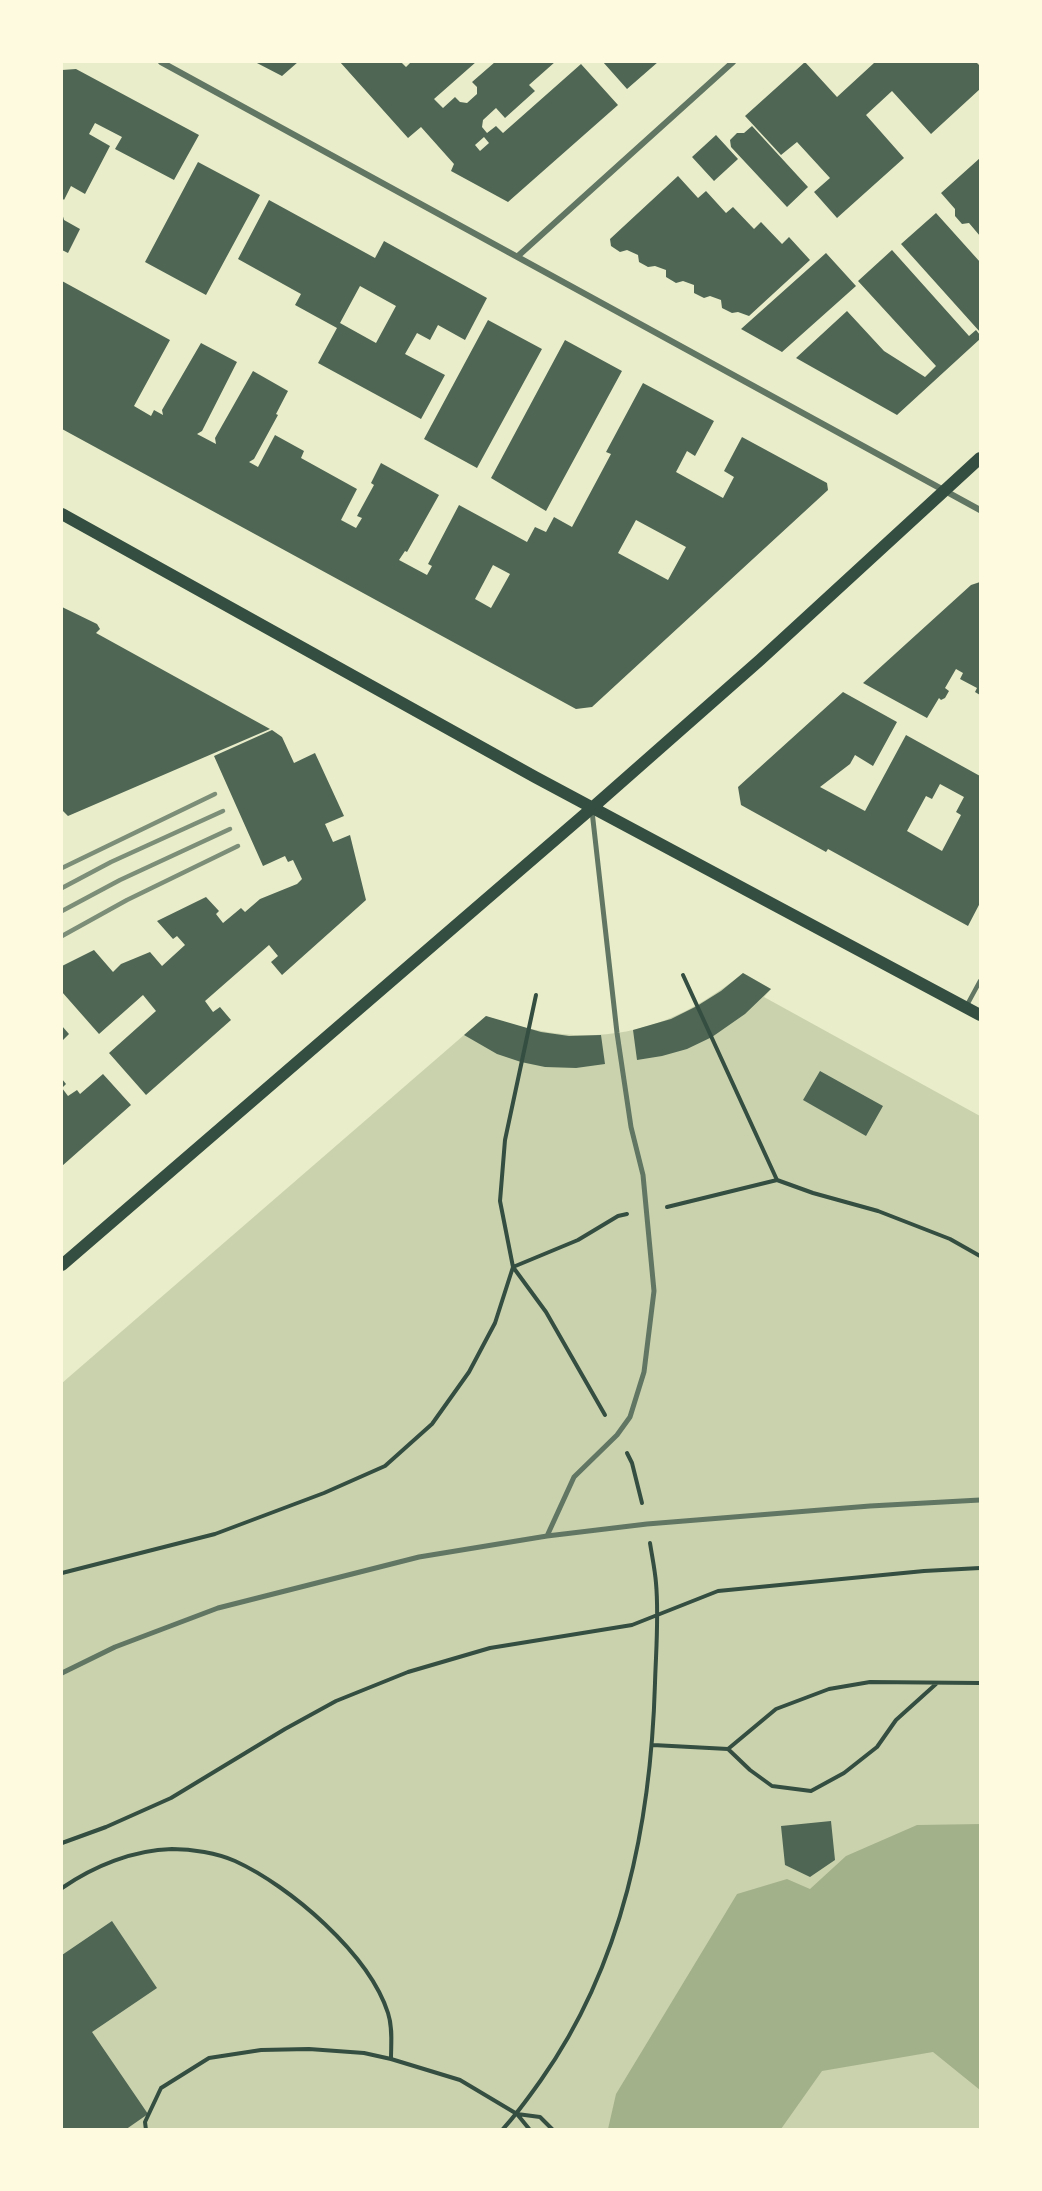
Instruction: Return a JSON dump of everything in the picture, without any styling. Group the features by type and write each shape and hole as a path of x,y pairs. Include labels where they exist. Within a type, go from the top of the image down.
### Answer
{"main road":[{"path":"62,1265 592,808 981,458"},
{"path":"63,517 592,808 981,1016"}],"street":[{"path":"161,62 981,510"},
{"path":"518,256 733,62"},
{"path":"547,1536 574,1477 617,1435 630,1417 638,1398 649,1347 654,1292 648,1210 643,1175 631,1127 617,1033 592,808"},
{"path":"62,1673 115,1647 218,1608 419,1557 547,1536 647,1524 870,1506 981,1500"}],"lane":[{"path":"965,1007 981,981"}],"path":[{"path":"683,975 777,1180"},
{"path":"502,2130 517,2114 576,2026 611,1945 628,1890 642,1821 653,1744 657,1616 656,1583 647,1524 632,1463 546,1311 513,1267 500,1201 505,1140 536,994"},
{"path":"62,1573 215,1534 324,1493 385,1466 432,1424 469,1372 495,1323 513,1267 578,1240 618,1216 726,1194 777,1180 813,1193 878,1211 950,1239 981,1256"},
{"path":"62,1843 106,1827 171,1798 336,1701 408,1672 490,1648 632,1625 718,1591 924,1571 981,1568"},
{"path":"728,1749 776,1709 829,1689 870,1682 981,1683"},
{"path":"653,1744 728,1749 772,1786 811,1791 844,1773 877,1747 896,1720 936,1684"},
{"path":"62,1888 96,1866 119,1859 172,1849 203,1852 234,1861 287,1893 329,1928 350,1951 367,1973 388,2013 392,2034 391,2059"},
{"path":"146,2130 145,2122 161,2088 209,2058 261,2050 309,2049 364,2053 460,2080 517,2114 530,2130"},
{"path":"517,2114 540,2117 553,2130"}],"shaded area":[{"path":"743,973 771,989 764,997 980,1116 980,2129 62,2129 62,1383 486,1016 522,1027 556,1033 589,1035 621,1032 652,1025 682,1012 713,995"},
{"path":"980,1824 980,2090 933,2052 822,2071 781,2129 608,2129 616,2094 737,1894 787,1879 810,1889 846,1856 917,1825"}],"building":[{"path":"255,62 298,62 282,76"},
{"path":"340,62 401,62 406,67 411,62 476,62 434,99 443,108 455,97 460,102 467,103 477,94 477,87 472,82 495,62 555,62 529,85 535,91 505,118 496,108 483,120 482,127 487,133 496,126 503,133 581,64 618,105 508,202 451,171 454,164 421,127 408,138","holes":["484,137 489,143 480,151 475,145"]},
{"path":"603,62 658,62 627,89"},
{"path":"805,62 837,97 873,62 976,62 980,66 980,89 931,134 892,91 866,115 904,158 837,218 814,192 830,178 797,142 781,155 745,116"},
{"path":"76,69 199,135 174,180 115,149 122,137 95,123 89,134 110,146 85,194 71,186 64,200 62,198 62,70"},
{"path":"752,126 808,187 787,207 731,147 730,140 737,133 744,133"},
{"path":"716,135 738,159 714,181 692,157"},
{"path":"980,158 980,236 969,223 962,224 955,216 955,209 941,193"},
{"path":"198,162 260,195 206,295 145,262"},
{"path":"678,176 698,198 706,191 726,213 733,207 754,229 761,222 782,244 789,237 810,260 749,316 738,312 732,313 722,308 721,300 710,296 704,298 694,293 694,285 683,281 676,283 666,277 666,270 655,266 648,267 639,262 638,255 627,250 620,252 611,246 610,239"},
{"path":"269,200 375,258 384,241 487,298 465,340 438,325 430,340 417,333 405,354 445,375 421,419 318,363 337,328 295,305 301,294 238,259","holes":["360,286 396,306 376,343 340,323"]},
{"path":"62,213 64,220 80,229 68,253 62,250"},
{"path":"936,213 980,262 980,332 901,244"},
{"path":"892,250 969,336 976,330 980,335 980,339 897,415 796,358 847,311 884,351 925,377 936,366 858,281"},
{"path":"826,253 856,286 782,352 741,329"},
{"path":"62,281 170,340 134,406 151,416 154,410 163,415 162,410 201,343 237,362 202,431 197,434 216,444 215,438 253,371 288,391 254,459 249,462 258,467 275,435 304,451 301,458 357,489 341,520 356,528 362,518 357,516 374,485 371,483 381,463 439,495 407,552 405,551 399,560 427,575 432,566 428,564 459,505 527,542 535,527 546,532 554,517 572,527 611,454 606,452 643,383 714,421 695,456 687,451 676,472 723,498 734,477 724,471 742,437 827,483 828,490 592,707 576,709 62,429","holes":["636,520 686,547 668,580 618,553","493,565 510,574 491,608 475,599"]},
{"path":"488,320 542,349 477,468 424,439"},
{"path":"565,340 622,371 546,511 491,478"},
{"path":"980,582 980,695 975,692 977,688 960,679 963,673 956,669 945,688 949,691 945,698 941,700 939,698 927,718 863,683 971,585"},
{"path":"62,607 97,624 100,629 96,633 270,729 68,816 62,810"},
{"path":"843,692 897,722 873,766 855,755 850,764 820,787 865,811 906,735 980,776 980,903 968,926 828,849 826,852 741,805 738,787","holes":["940,784 964,797 956,812 961,815 942,851 907,831 926,796 932,799"]},
{"path":"272,730 282,737 294,763 315,753 344,816 325,824 333,842 350,835 366,900 282,975 271,962 278,956 269,945 205,1001 213,1012 220,1007 231,1020 146,1095 109,1053 156,1011 143,995 99,1034 62,992 62,966 94,950 113,972 121,964 150,952 162,966 185,945 177,936 173,939 157,921 206,897 219,911 216,914 223,923 241,908 245,912 260,899 297,884 302,879 293,860 288,862 285,856 263,866 214,756"},
{"path":"743,973 771,989 745,1014 712,1037 687,1049 637,1060 633,1030 671,1019 697,1006 721,991"},
{"path":"486,1016 541,1032 569,1036 601,1035 605,1064 576,1068 545,1067 497,1054 464,1035"},
{"path":"62,1026 69,1034 62,1041"},
{"path":"820,1071 883,1106 866,1136 803,1100"},
{"path":"103,1074 131,1105 62,1166 62,1088 68,1096 77,1090 80,1094"},
{"path":"831,1821 835,1860 810,1877 785,1865 781,1826"},
{"path":"112,1921 157,1988 92,2032 148,2114 125,2130 62,2130 62,1955"}],"railway":[{"path":"62,868 215,794"},
{"path":"62,888 111,862 223,811"},
{"path":"62,911 120,880 230,829"},
{"path":"62,936 127,900 238,846"}]}
